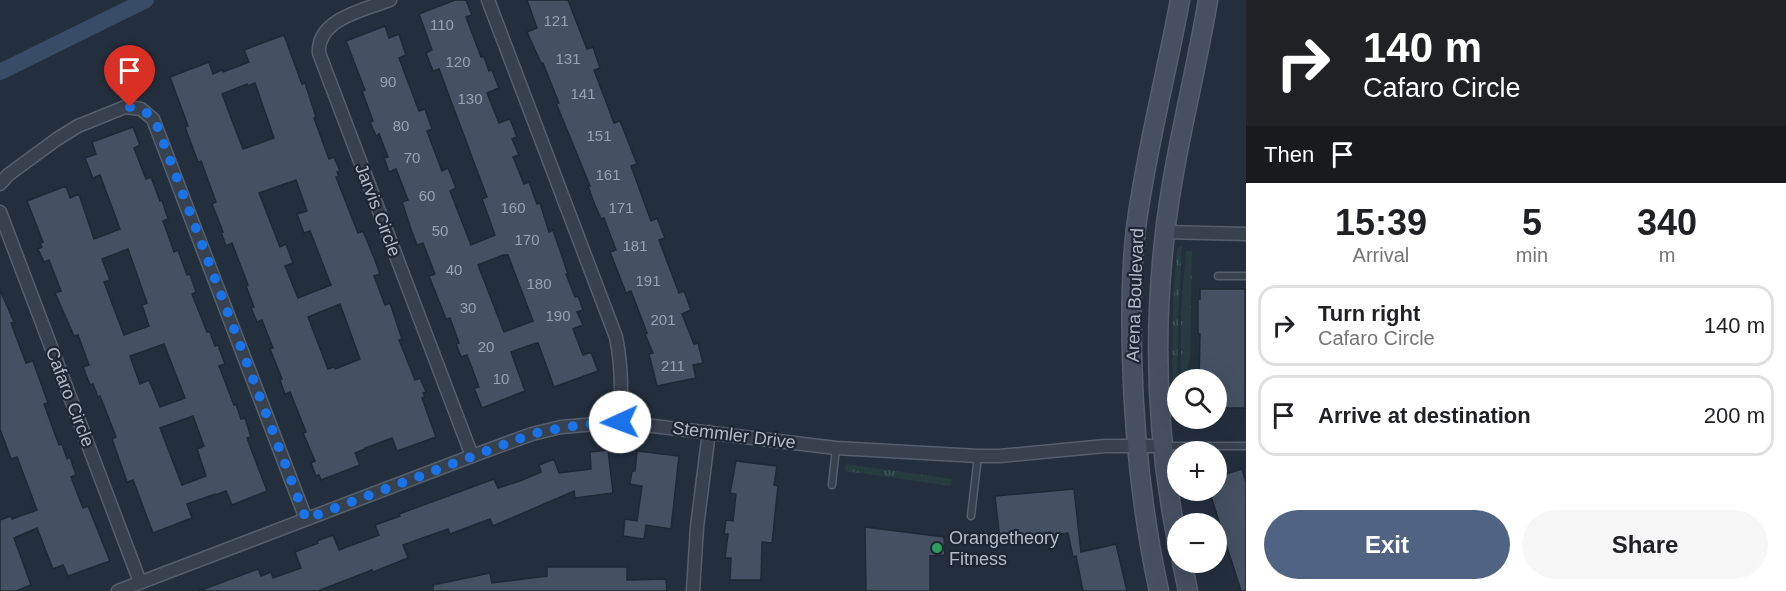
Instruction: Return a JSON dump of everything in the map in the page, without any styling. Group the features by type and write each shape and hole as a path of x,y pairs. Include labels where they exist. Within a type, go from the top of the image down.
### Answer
{"main road":[{"name":"Arena Boulevard","path":"1159,591 1140,484 1136,446 1132,308 1136,231 1155,118 1180,0"},
{"name":"Arena Boulevard","path":"1172,513 1160,414 1158,339 1160,283 1165,232 1178,153 1208,0"},
{"path":"1184,573 1188,591"}],"street":[{"name":"Jarvis Circle","path":"390,0 336,22 327,28 318,45 319,53 472,456"},
{"path":"488,0 616,337 622,384 620,422"},
{"path":"0,184 8,175 78,126 125,107 141,109 153,119 306,519"},
{"name":"Cafaro Circle","path":"0,212 140,582"},
{"path":"1165,232 1246,234"},
{"name":"Stemmler Drive","path":"118,591 472,456 532,434 561,427 620,422 836,448 978,456 1105,446 1164,446"},
{"path":"693,591 697,527 709,432"}],"lane":[{"path":"1218,276 1246,276"},
{"path":"1164,446 1246,446"},
{"path":"832,485 836,448"},
{"path":"971,516 978,456"}],"green space":[{"path":"1182,246 1177,369 1173,369 1174,286 1177,249"},
{"path":"1186,251 1192,251 1190,358 1187,369 1181,369 1181,312"},
{"path":"846,464 952,479 951,486 845,471"}],"building":[{"path":"455,0 466,0 472,15 466,17 481,57 484,57 489,71 492,70 499,88 487,93 499,123 510,119 517,137 512,139 519,155 513,157 524,184 529,182 537,204 540,203 549,232 553,230 568,274 566,274 583,310 577,312 583,325 573,329 583,355 591,352 598,371 554,387 538,343 536,343 511,352 525,391 482,408 474,388 479,387 467,355 461,357 456,344 459,343 450,318 446,319 429,276 435,274 423,243 417,245 412,232 402,202 408,200 396,169 389,172 384,158 388,157 379,134 376,136 370,122 373,121 362,91 365,90 346,41 385,26 389,38 399,34 406,55 399,58 419,111 425,109 432,129 427,131 442,171 448,168 456,188 450,191 471,245 495,235 482,199 487,197 439,69 433,71 426,53 432,50 419,14","holes":["508,255 533,321 504,332 478,265"]},
{"path":"527,0 568,0 587,49 593,47 600,68 594,70 614,123 620,121 637,164 631,166 651,221 657,218 665,238 659,240 679,293 684,291 691,310 682,314 694,344 698,343 703,363 693,365 696,378 657,386 649,354 653,353 645,334 647,333 631,291 626,293 610,252 616,250 604,218 601,219 593,200 588,186 590,186 556,103 559,103 543,63 527,32 537,28"},
{"path":"284,35 302,84 305,83 316,117 314,118 329,159 334,157 340,171 337,172 339,176 336,177 358,233 363,231 375,260 380,274 374,276 385,305 390,303 402,339 399,340 415,380 420,378 426,392 423,393 425,397 422,398 436,437 397,451 392,438 365,448 355,453 360,465 321,480 319,475 316,476 311,463 315,461 290,392 285,394 280,380 282,379 270,349 273,348 262,320 257,322 251,308 254,307 246,286 248,285 232,243 226,246 212,204 216,202 185,127 188,126 170,77 209,62 213,74 222,70 223,72 249,62 244,50","holes":["255,83 274,138 243,149 222,94","296,180 307,211 297,214 304,233 310,231 331,285 298,298 285,266 293,263 286,244 280,247 259,193","340,304 360,359 335,369 334,367 328,369 308,317"]},
{"path":"133,127 140,145 134,148 146,179 151,177 160,201 162,200 168,219 163,221 174,252 178,250 187,275 190,274 196,292 192,294 207,332 210,332 215,346 218,345 225,364 219,366 241,419 245,418 251,437 247,438 267,491 232,505 226,491 187,504 192,518 153,533 133,480 127,482 112,439 116,437 100,396 98,397 93,384 90,385 83,367 89,365 78,335 74,336 55,293 61,291 49,260 44,262 38,249 42,247 40,243 43,242 27,201 66,186 70,198 79,194 94,239 120,229 100,175 93,178 85,158 96,154 92,142","holes":["128,249 147,303 142,305 149,326 124,335 104,282 110,280 102,259","164,344 185,398 160,407 149,380 140,384 130,356","193,416 204,446 197,449 206,476 182,485 160,428"]},
{"path":"1200,289 1245,289 1245,408 1227,408 1227,369 1199,369 1198,299 1200,299"},
{"path":"0,290 14,322 11,323 26,363 33,361 48,403 44,404 59,445 62,444 67,459 70,457 76,475 71,477 83,508 88,506 110,561 68,576 63,565 53,569 37,528 14,538 31,585 16,591 0,591 0,520 11,516 12,519 37,510 17,457 11,459 0,429"},
{"path":"608,450 613,493 575,498 574,491 493,526 490,519 450,534 448,529 403,545 408,558 318,591 199,591 258,569 261,576 271,572 273,578 301,568 295,552 318,543 317,541 333,535 339,550 379,535 375,525 400,516 399,514 494,479 498,488 520,481 541,472 539,465 554,459 559,473 591,469 590,452"},
{"path":"637,451 679,456 671,529 646,525 644,539 623,536 625,519 637,521 642,486 630,484 632,471 635,471"},
{"path":"736,461 777,466 774,485 778,486 772,543 762,542 761,580 730,580 731,558 725,558 728,534 724,534 726,520 733,521 736,494 730,493"},
{"path":"1242,469 1246,482 1246,591 1241,591 1227,547 1227,513 1216,513 1212,501 1227,501 1227,474"},
{"path":"1074,489 1081,552 1116,544 1127,591 1083,591 1076,556 1073,557 1068,533 1000,541 995,496"},
{"path":"865,527 944,537 945,555 930,556 930,591 866,591"},
{"path":"547,567 627,567 627,580 666,579 667,591 433,591 433,585 490,573 492,583 547,576"}],"waterway":[{"path":"0,72 146,0"}],"place":[{"name":"Orangetheory Fitness","path":"937,548"}],"route":[{"path":"130,107 146,112 156,123 306,519 532,434 561,427 620,422"}]}
